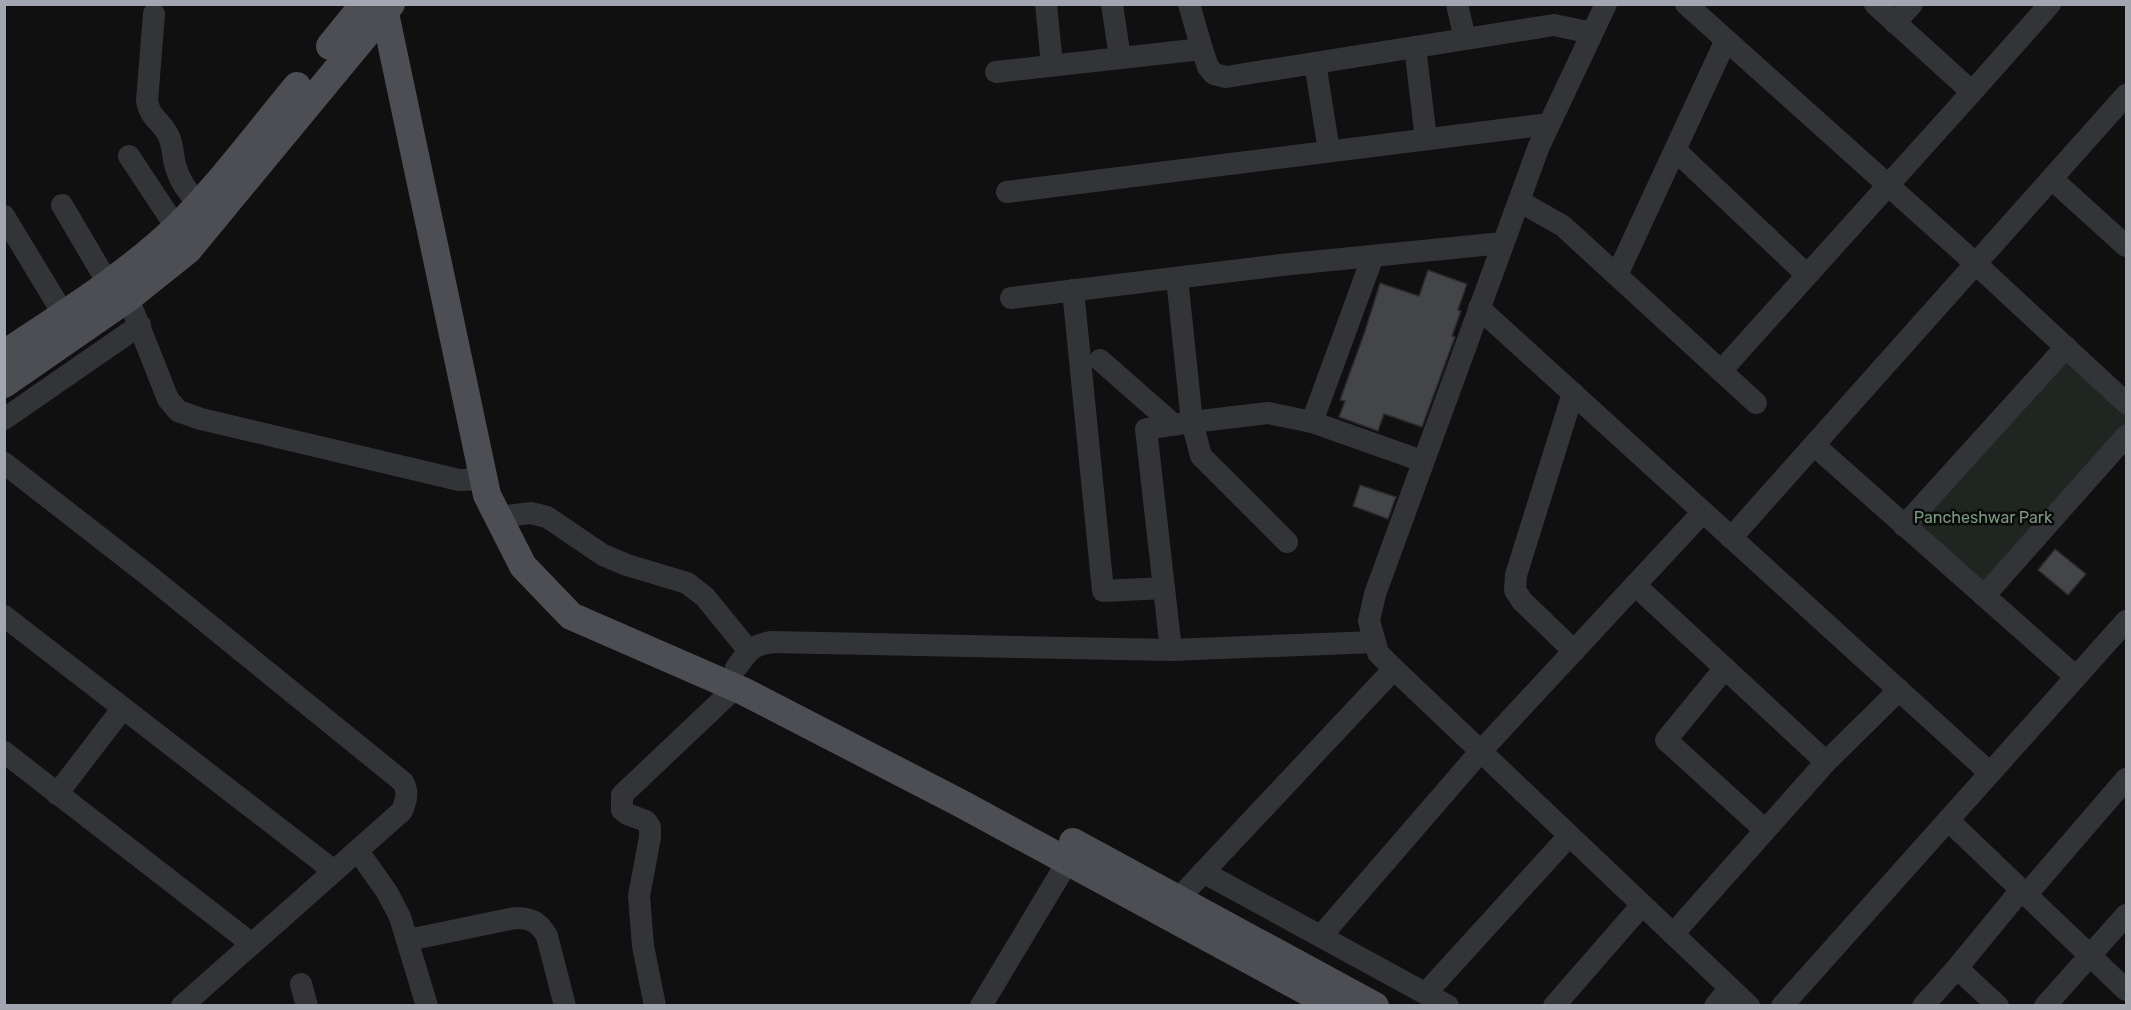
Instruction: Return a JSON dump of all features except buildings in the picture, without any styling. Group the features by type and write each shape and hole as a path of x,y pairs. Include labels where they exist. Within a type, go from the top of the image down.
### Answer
{"main road":[{"path":"182,239 199,204 381,6"},
{"path":"4,384 182,239 381,6"},
{"path":"381,6 488,495 523,566 582,607 740,669 1179,898 1375,1005"},
{"path":"4,354 64,315 119,291"},
{"path":"740,669 960,803 1334,1005"}],"street":[{"path":"1046,4 1052,66"},
{"path":"1112,4 1120,58"},
{"path":"1188,4 1208,67 1214,75 1226,77 1554,24 1592,33"},
{"path":"1457,4 1465,39"},
{"path":"1686,4 2127,403"},
{"path":"1875,4 1972,92"},
{"path":"1895,23 1912,4"},
{"path":"1721,371 2050,4"},
{"path":"1603,6 1549,124 1503,243 1375,594 1369,621 1378,653 1749,1005"},
{"path":"154,14 148,108 151,115 170,137 176,167 184,189 199,204"},
{"path":"1617,275 1726,40"},
{"path":"1415,47 1426,139"},
{"path":"996,72 1202,49"},
{"path":"1315,63 1329,151"},
{"path":"1731,538 2127,95"},
{"path":"1007,192 1549,124"},
{"path":"1675,150 1807,276"},
{"path":"129,156 182,239"},
{"path":"2052,179 2127,246"},
{"path":"1519,201 1563,226 1756,403"},
{"path":"62,205 140,325 168,399 178,411 201,419 459,480 484,479"},
{"path":"4,216 64,315"},
{"path":"1011,298 1503,243"},
{"path":"1312,422 1373,256"},
{"path":"1177,278 1183,424"},
{"path":"1073,290 1103,591 1164,588"},
{"path":"1479,308 1990,773"},
{"path":"4,419 140,325"},
{"path":"1904,525 2066,347"},
{"path":"1100,360 1183,424 1201,456 1287,542"},
{"path":"1573,393 1516,575 1515,590 1522,601 1574,651"},
{"path":"1171,650 1146,429 1268,413 1312,422 1422,462"},
{"path":"1984,596 2127,436"},
{"path":"1814,445 2076,677"},
{"path":"4,463 148,575 403,782 407,789 407,800 402,811 182,1005"},
{"path":"1321,936 1480,752 1703,512"},
{"path":"498,517 531,513 547,517 603,555 627,565 687,583 705,597 740,669"},
{"path":"1635,585 1826,762"},
{"path":"4,616 334,871"},
{"path":"1782,1005 2127,621"},
{"path":"655,1005 643,946 639,896 650,827 646,821 622,810 622,795 740,669 758,644 772,642 1171,650 1375,642"},
{"path":"1179,898 1394,669"},
{"path":"1725,669 1666,740 1765,830"},
{"path":"1672,934 1826,762 1899,690"},
{"path":"57,794 123,708"},
{"path":"4,753 252,944"},
{"path":"1923,1005 2127,779"},
{"path":"1948,820 2127,990"},
{"path":"1426,993 1569,836"},
{"path":"365,861 387,892 400,917 427,1005"},
{"path":"981,1005 1068,861"},
{"path":"1203,872 1448,1005"},
{"path":"1554,1005 1642,905"},
{"path":"2045,1005 2127,915"},
{"path":"408,940 515,918 529,918 542,927 547,936 565,1005"},
{"path":"1957,968 1998,1005"},
{"path":"1715,1005 1730,988"}],"green space":[{"name":"Pancheshwar Park","path":"2066,347 2126,403 2126,436 1984,596 1904,526"}]}
